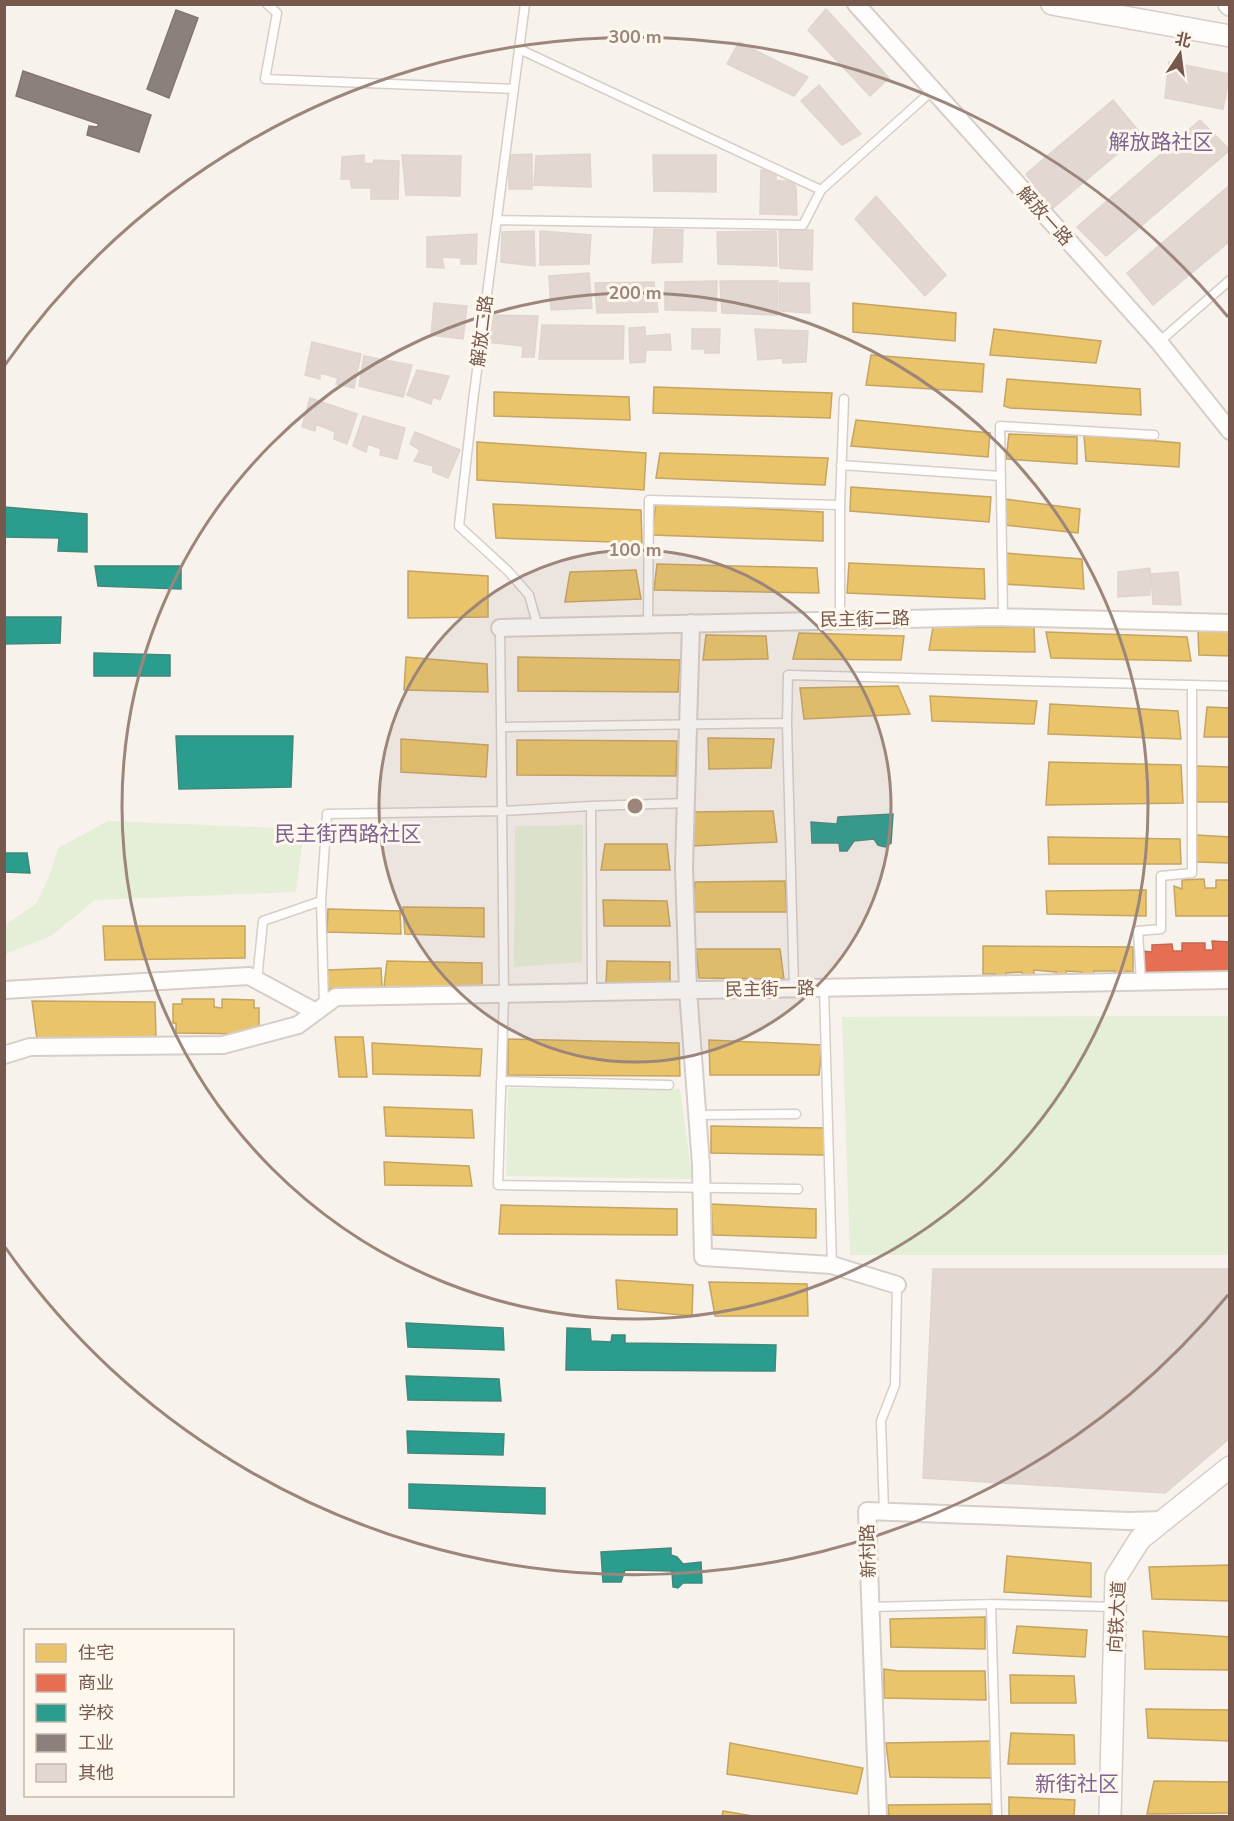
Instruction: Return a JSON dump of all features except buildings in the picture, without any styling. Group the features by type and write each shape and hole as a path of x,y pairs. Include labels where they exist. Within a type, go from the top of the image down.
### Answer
{"street":[{"name":"解放一路","path":"856,4 1159,342 1230,431"},
{"path":"1052,4 1230,36"},
{"name":"民主街二路","path":"500,628 1003,617 1230,623"},
{"path":"691,623 684,867 688,990 698,1115 704,1257 832,1265 897,1285"},
{"path":"4,990 249,975 320,1009"},
{"name":"民主街一路","path":"4,1055 30,1047 223,1045 298,1025 336,997 1230,980"},
{"name":"向铁大道","path":"1110,1816 1116,1577 1140,1539 1230,1467"},
{"name":"新村路","path":"878,1816 867,1511 1130,1521 1164,1520"}],"lane":[{"path":"267,4 277,13 265,79 514,88"},
{"name":"解放二路","path":"525,4 459,526 508,571 529,595 538,627"},
{"path":"519,49 821,190"},
{"path":"497,220 803,225 821,190 933,90"},
{"path":"1159,342 1230,280"},
{"path":"840,620 843,399"},
{"path":"1003,617 1000,426 1154,435"},
{"path":"841,465 1000,476"},
{"path":"648,625 649,500 840,505"},
{"path":"500,628 504,994 498,1185 798,1189"},
{"path":"794,988 787,723 788,675 1230,686"},
{"path":"1141,982 1138,931 1161,929 1161,876 1192,873 1192,685"},
{"path":"502,727 787,723"},
{"path":"320,1009 321,901 327,814 503,811 686,803"},
{"path":"591,806 592,992"},
{"path":"257,980 262,921 321,901"},
{"path":"824,988 832,1265"},
{"path":"501,1081 669,1085"},
{"path":"698,1115 796,1113"},
{"path":"884,1512 881,1421 895,1385 897,1285"},
{"path":"870,1606 991,1604 1116,1607"},
{"path":"991,1604 997,1816"}],"green space":[{"path":"108,821 304,829 296,892 95,900 51,936 5,954 5,925 36,904 49,877 58,848"},
{"path":"583,825 582,962 514,967 515,826"},
{"path":"1229,1016 1229,1255 850,1255 842,1017"},
{"path":"508,1088 680,1089 692,1179 506,1176"}],"district":[{"name":"解放路社区","path":"1161,142"},
{"name":"民主街西路社区","path":"348,834"},
{"name":"新街社区","path":"1077,1784"}]}
